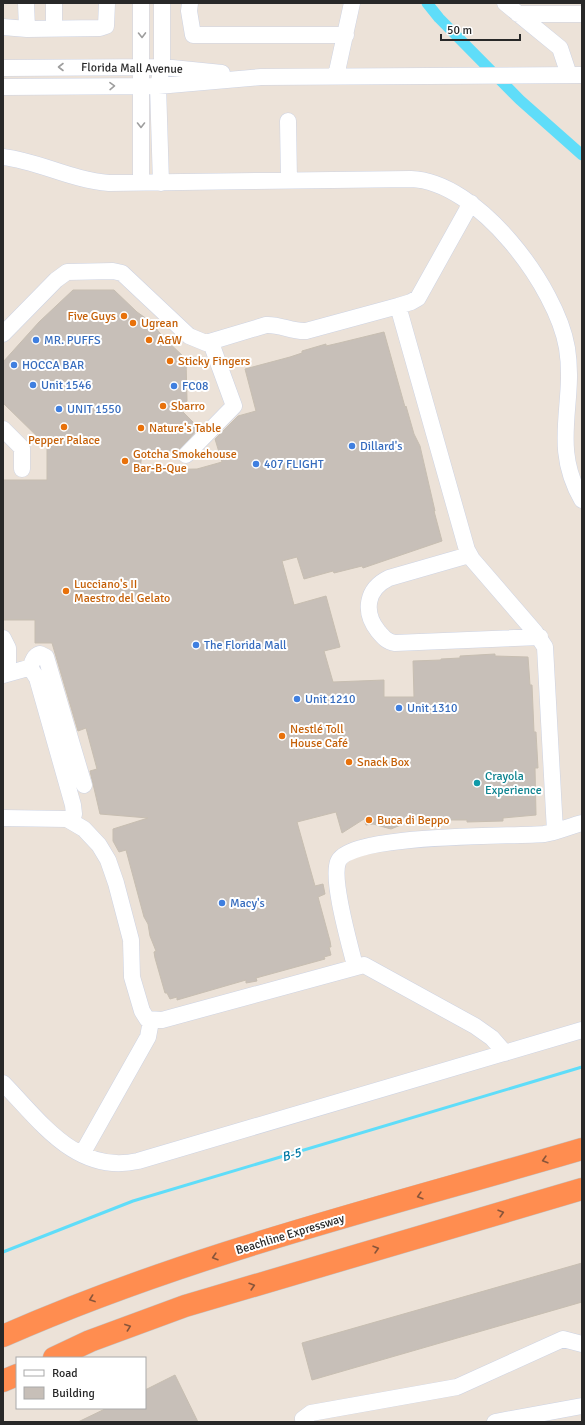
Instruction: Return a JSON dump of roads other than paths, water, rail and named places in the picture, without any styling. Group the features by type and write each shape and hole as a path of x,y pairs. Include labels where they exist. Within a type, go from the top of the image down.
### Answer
{"highway":[{"name":"Beachline Expressway","path":"3,1336 66,1308 170,1270 582,1149"},
{"path":"56,1357 90,1341 185,1306 582,1189"},
{"path":"3,1381 16,1374"}],"street":[{"path":"26,3 27,29"},
{"path":"54,3 54,29"},
{"path":"3,27 27,29 100,28 106,26 107,3"},
{"path":"141,3 141,183"},
{"path":"161,182 158,86 162,67 162,3"},
{"path":"190,3 193,35 346,35"},
{"path":"336,76 352,3"},
{"path":"505,3 560,48 576,75"},
{"path":"518,14 582,14"},
{"path":"3,67 3,75"},
{"name":"Florida Mall Avenue","path":"3,67 162,67 261,77"},
{"name":"Florida Mall Avenue","path":"3,87 158,86 261,77 576,75"},
{"path":"288,121 289,181"},
{"path":"3,157 25,161 83,180 109,183 424,180 443,186 471,203 494,224 519,253 543,286 559,318 566,342 569,368 569,393 564,427 566,450 572,479 582,500"},
{"path":"3,334 65,274 70,272 113,271 127,277 189,336 201,342 211,343 261,326 270,325 294,331 306,331 398,306 418,298 471,203"},
{"path":"398,306 469,555 540,637 547,652 555,831"},
{"path":"186,455 234,406 211,343"},
{"path":"3,429 22,448 22,469"},
{"path":"469,555 389,578 379,584 371,597 368,611 371,621 383,637 395,644 540,637"},
{"path":"3,638 8,648 6,674 24,668 30,669 52,702 68,760 73,805 72,821"},
{"path":"68,760 84,785"},
{"path":"3,818 56,818 72,821 95,840 110,866 131,940 131,970 134,985 143,1015 151,1021 162,1020 355,966 367,966 475,1026 492,1038 505,1053"},
{"path":"355,966 336,877 338,861 344,854 370,845 394,841 545,834 582,823"},
{"path":"82,1154 148,1036 151,1021"},
{"path":"3,1083 58,1139 82,1154 108,1163 123,1164 138,1161 582,1030"},
{"path":"304,1422 303,1419 310,1413 458,1387 563,1339 582,1344"},
{"path":"495,1422 582,1406"}],"waterway":[{"path":"427,3 439,18 520,100 582,155"},
{"name":"B-5","path":"3,1252 133,1201 582,1067"}],"place":[{"name":"Five Guys","path":"124,316"},
{"name":"Ugrean","path":"133,323"},
{"name":"MR. PUFFS","path":"36,340"},
{"name":"A&W","path":"149,340"},
{"name":"Sticky Fingers","path":"170,361"},
{"name":"HOCCA BAR","path":"14,365"},
{"name":"Unit 1546","path":"33,385"},
{"name":"FC08","path":"174,386"},
{"name":"Sbarro","path":"163,406"},
{"name":"UNIT 1550","path":"59,409"},
{"name":"Pepper Palace","path":"64,427"},
{"name":"Nature's Table","path":"141,428"},
{"name":"Dillard's","path":"352,446"},
{"name":"Gotcha Smokehouse Bar-B-Que","path":"125,461"},
{"name":"407 FLIGHT","path":"256,464"},
{"name":"Lucciano's II Maestro del Gelato","path":"66,591"},
{"name":"The Florida Mall","path":"196,645"},
{"name":"Unit 1210","path":"297,699"},
{"name":"Unit 1310","path":"399,708"},
{"name":"Nestlé Toll House Café","path":"282,736"},
{"name":"Snack Box","path":"349,762"},
{"name":"Crayola Experience","path":"477,783"},
{"name":"Buca di Beppo","path":"369,820"},
{"name":"Macy's","path":"222,903"}]}
